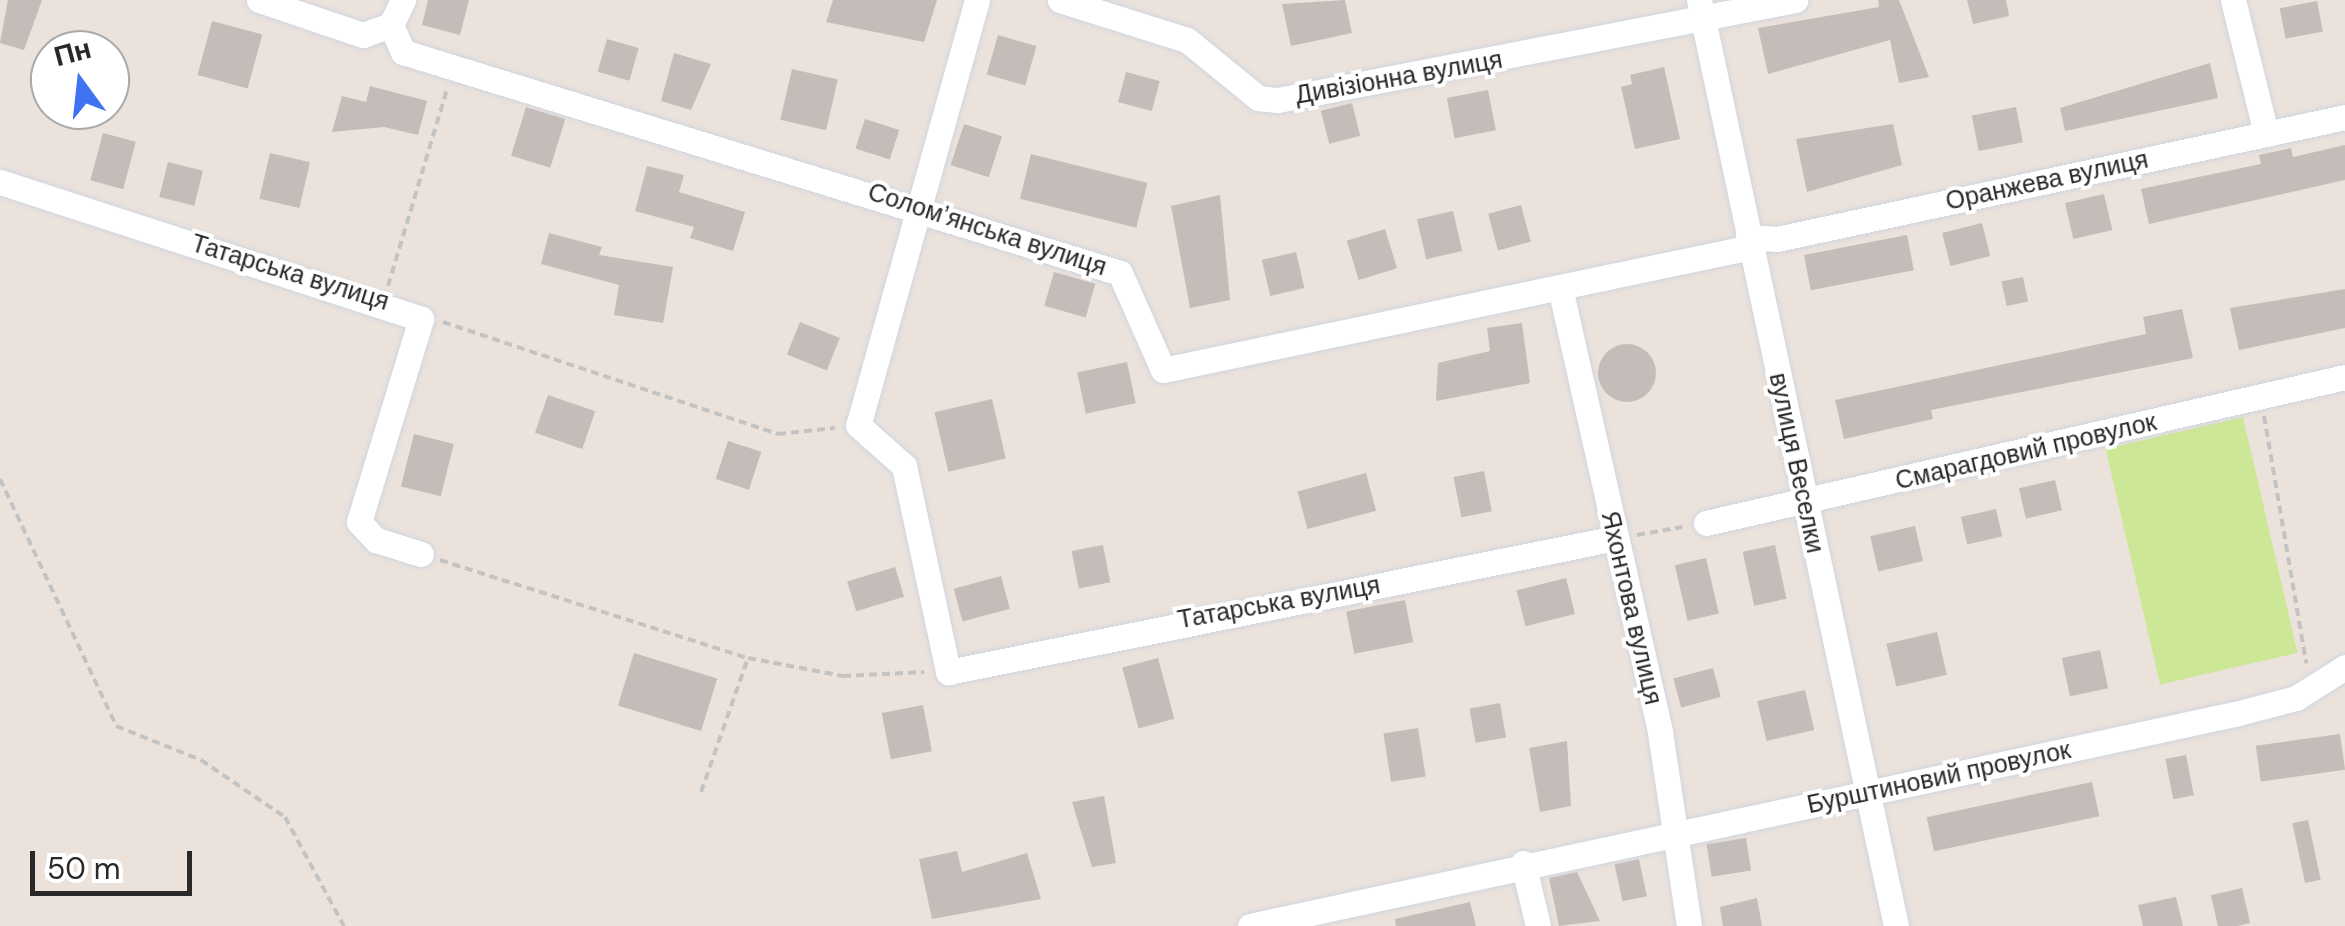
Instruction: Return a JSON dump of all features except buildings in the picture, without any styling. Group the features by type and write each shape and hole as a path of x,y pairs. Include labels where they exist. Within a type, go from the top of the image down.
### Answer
{"street":[{"path":"259,0 363,34 391,25 403,0"},
{"path":"948,672 904,466 858,425 977,0"},
{"name":"Дивізіонна вулиця","path":"1060,0 1188,40 1258,98 1278,100 1700,11 1795,0"},
{"path":"2233,0 2266,134"},
{"name":"вулиця Веселки","path":"1700,11 1896,926"},
{"name":"Соломʼянська вулиця","path":"391,25 404,52 452,70 918,207 1120,273 1164,370 1561,292 1750,242"},
{"name":"Оранжева вулиця","path":"1750,242 2345,117"},
{"name":"Татарська вулиця","path":"0,182 410,311 421,328 360,522 376,540 420,554"},
{"name":"Яхонтова вулиця","path":"1561,292 1601,444 1610,539 1675,828 1690,926"},
{"name":"Смарагдовий провулок","path":"1706,524 2345,376"},
{"name":"Татарська вулиця","path":"948,672 1610,539"},
{"name":"Бурштиновий провулок","path":"1250,926 1302,920 1675,828 1868,795 2306,692 2345,667"},
{"path":"1523,863 1538,926"}],"path":[{"path":"383,302 452,70"},
{"path":"410,311 778,434 858,425"},
{"path":"2260,397 2305,630 2306,692"},
{"path":"0,480 116,726 201,760 285,816 344,926"},
{"path":"1610,539 1706,524"},
{"path":"420,554 748,658 843,676 948,672"},
{"path":"701,792 748,658"}],"green space":[{"path":"2243,417 2297,653 2160,685 2106,449"}]}
